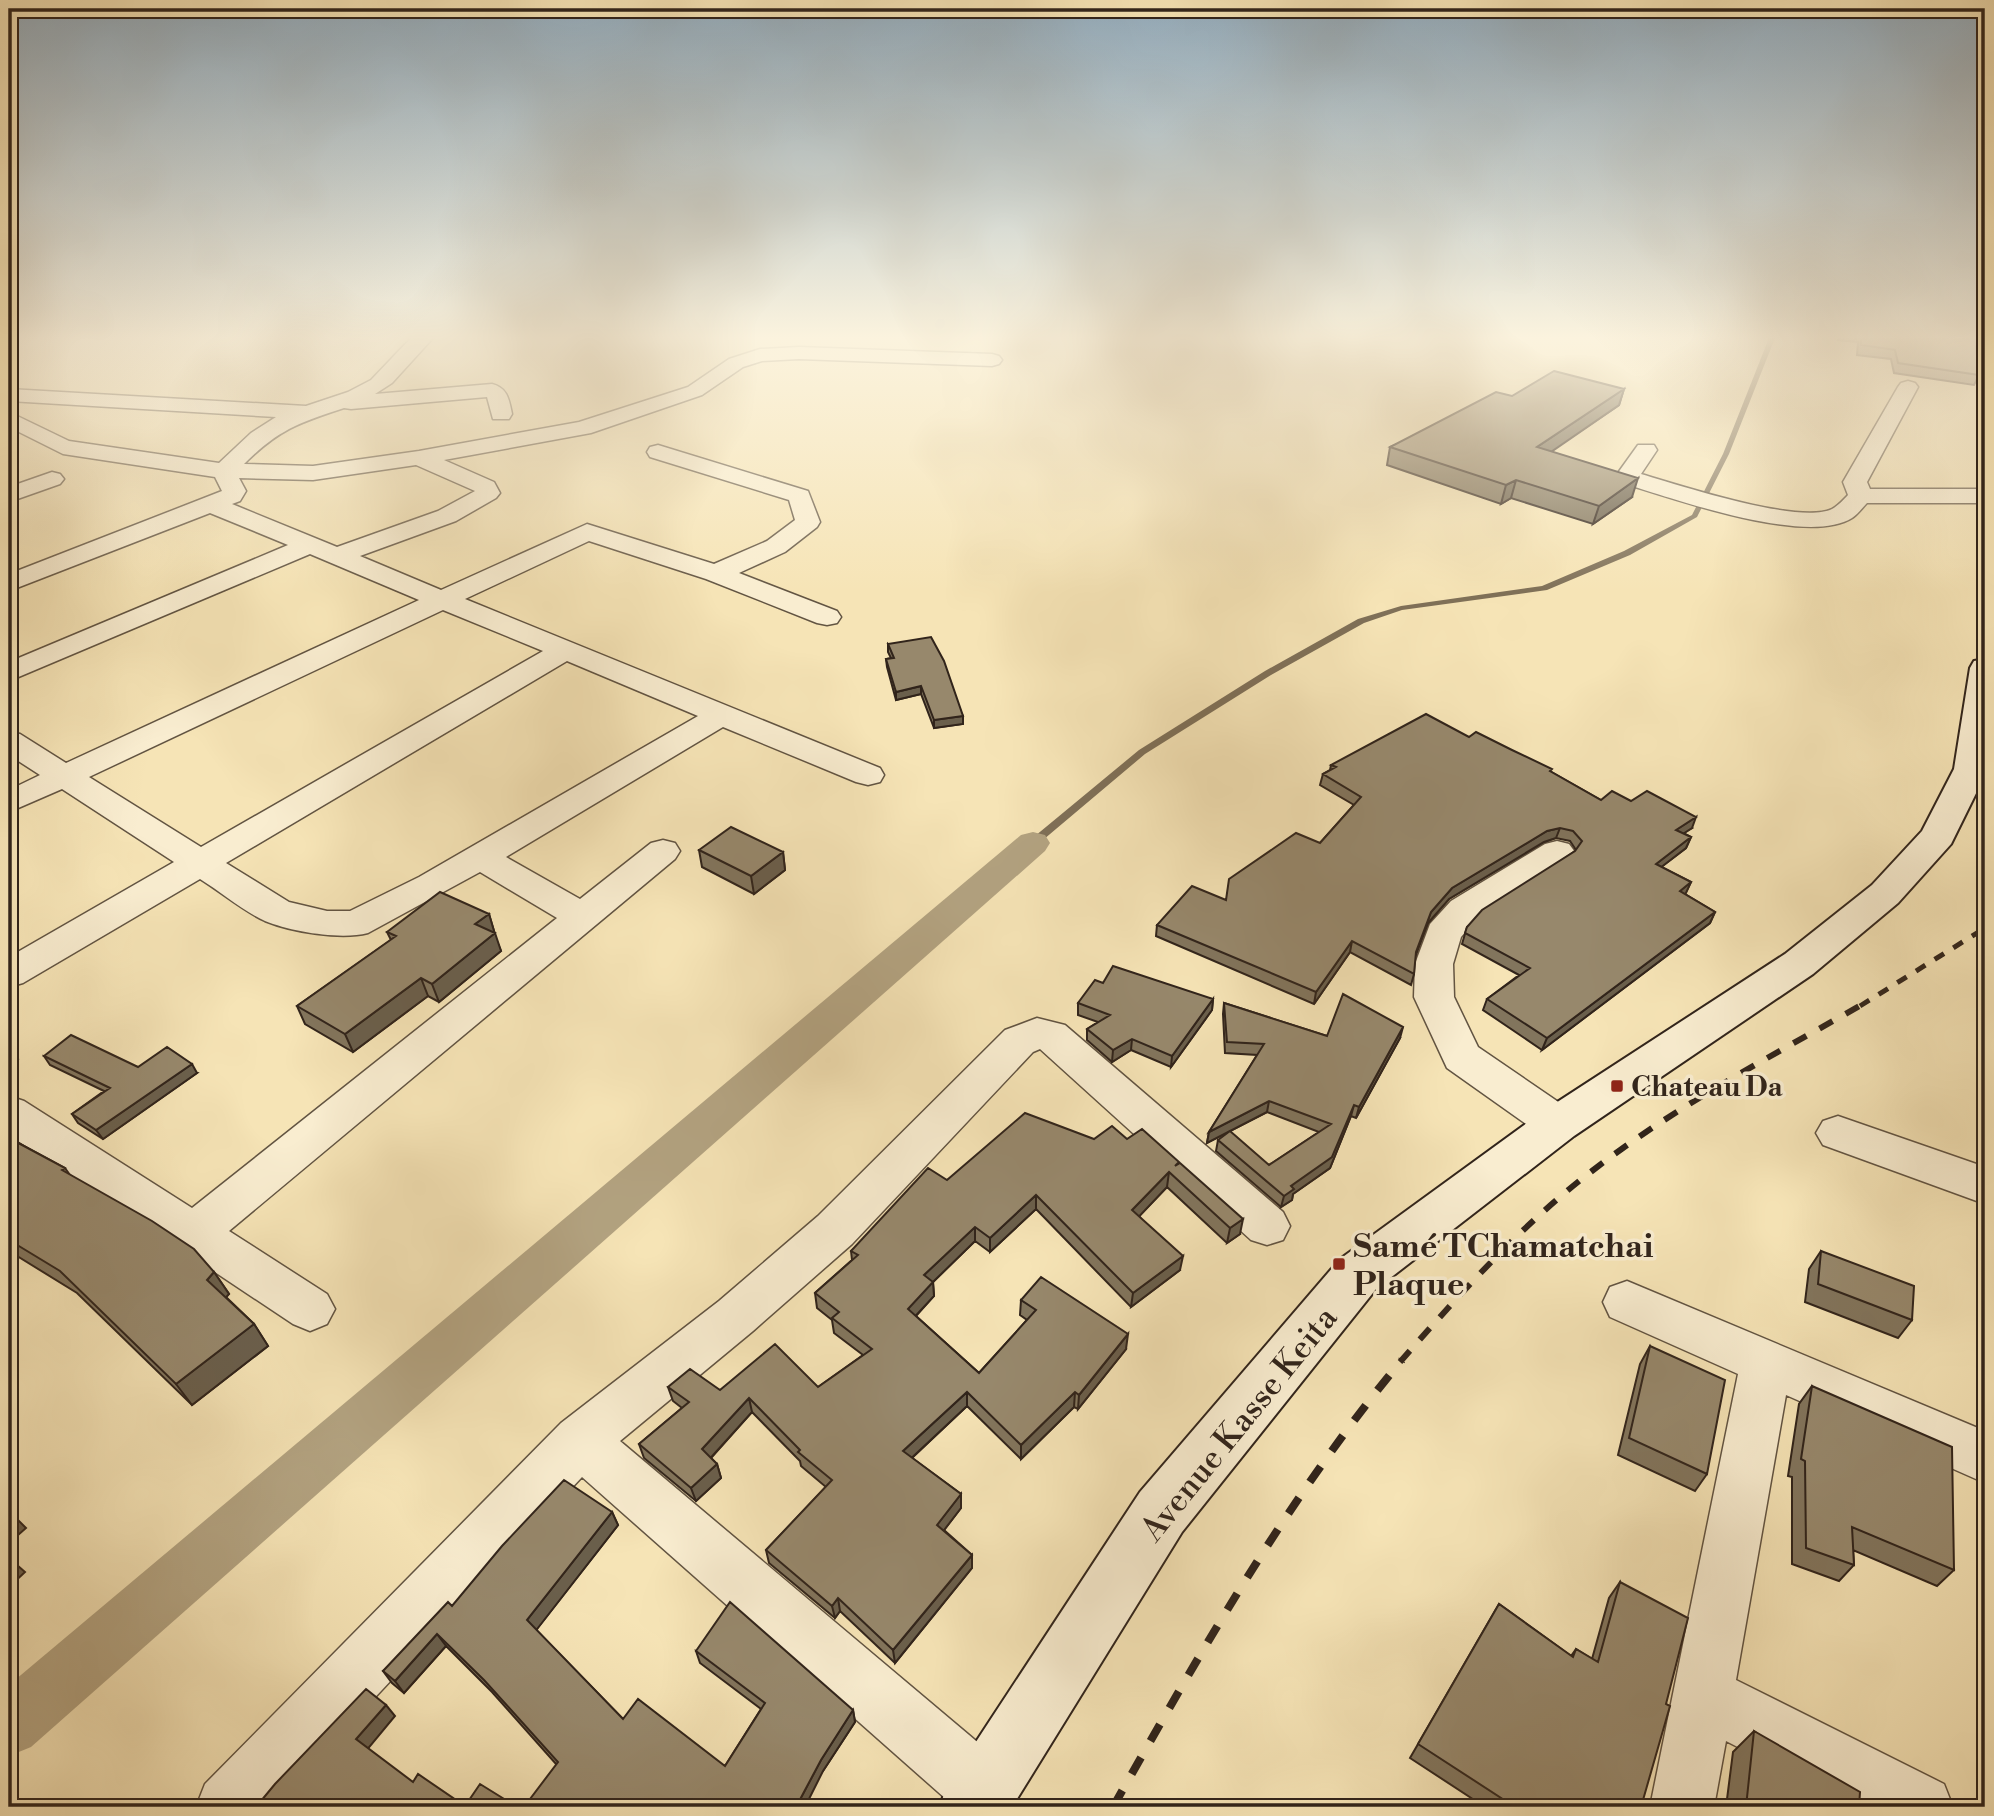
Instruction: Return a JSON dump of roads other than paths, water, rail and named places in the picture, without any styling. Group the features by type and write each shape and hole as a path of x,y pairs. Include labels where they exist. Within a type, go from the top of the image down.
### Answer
{"main road":[{"name":"Avenue Kasse Keita","path":"979,1799 1161,1511 1358,1274 1558,1124 1799,964 1885,894 1938,836 1970,769 1985,668"}],"street":[{"path":"18,423 64,447 224,471 313,472 419,458 599,423"},
{"path":"224,471 273,427 283,423"},
{"path":"1861,496 1855,482 1888,423"},
{"path":"1646,450 1627,477 1745,512 1818,520 1842,514 1861,496 1985,496"},
{"path":"658,452 800,496 808,522 795,535 770,550 715,573"},
{"path":"9,673 321,551 447,516 488,494 486,487 419,458"},
{"path":"9,583 232,496 234,491 224,471"},
{"path":"9,495 52,479"},
{"path":"212,505 868,775"},
{"path":"9,802 587,532 715,573 827,617"},
{"path":"9,974 564,651"},
{"path":"9,741 278,912 327,923 355,924 390,908 480,858 721,715"},
{"path":"194,1233 663,851"},
{"path":"1557,852 1464,910 1443,933 1434,964 1434,997 1462,1056 1558,1124"},
{"path":"480,858 583,917"},
{"path":"228,1807 580,1441 736,1316 835,1230 1019,1041 1037,1033 1051,1035 1267,1226"},
{"path":"9,1113 310,1309"},
{"path":"1838,1133 1985,1186"},
{"path":"1627,1302 1985,1457"},
{"path":"1682,1807 1766,1362"},
{"path":"580,1441 979,1799"},
{"path":"1703,1696 1921,1807"}],"waterway":[{"path":"1033,843 1142,752 1268,673 1361,621 1401,608 1544,588 1627,553 1695,516 1738,423"},
{"path":"9,1725 1033,843"}],"railway":[{"path":"1860,1006 1985,928"},
{"path":"1400,1362 1515,1238 1592,1171 1690,1104 1863,1004"},
{"path":"1113,1807 1179,1691 1283,1521 1360,1412 1402,1360"}],"place":[{"name":"Chateau Da","path":"1617,1086"},
{"name":"Samé TChamatchai Plaque","path":"1339,1264"}]}
